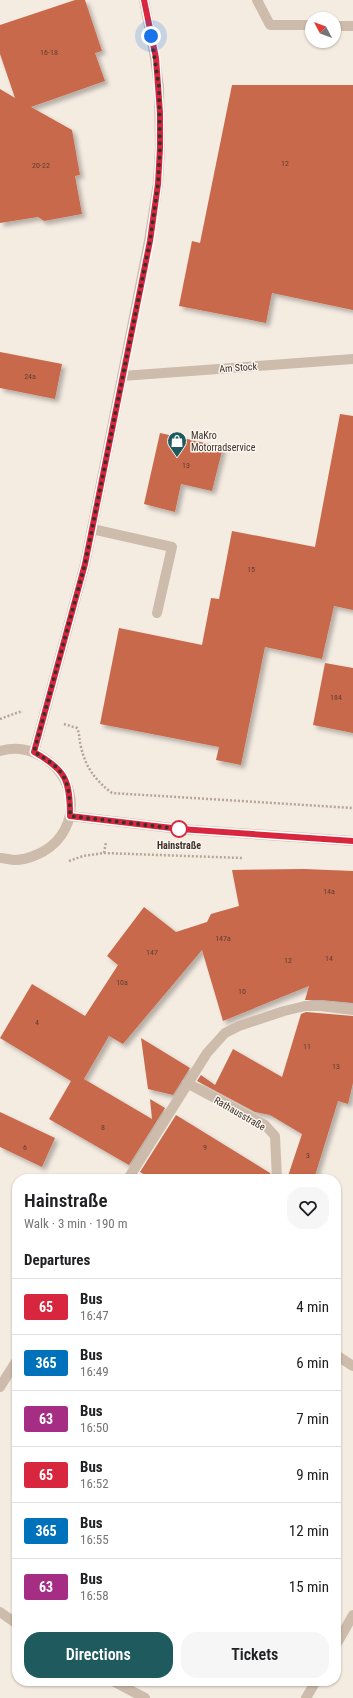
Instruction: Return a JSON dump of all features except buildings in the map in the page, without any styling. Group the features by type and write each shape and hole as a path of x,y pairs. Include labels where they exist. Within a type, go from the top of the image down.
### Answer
{"street":[{"path":"34,752 83,572 150,241 158,184 160,148 157,72 144,0"},
{"path":"257,0 270,25 305,26"},
{"path":"341,26 353,26"},
{"name":"Am Stock","path":"122,376 353,359"},
{"path":"92,529 172,547 157,613"},
{"path":"0,751 18,749 34,752 51,762 64,777 70,794 70,816 63,834 55,844 46,851 27,859 15,860 0,858"},
{"path":"70,816 180,829 353,841"},
{"path":"131,1174 206,1053 225,1033 239,1026 284,1011 305,1006 320,1006 353,1010"},
{"name":"Rathausstraße","path":"187,1083 265,1125 275,1136 277,1174"},
{"path":"341,1358 353,1366"},
{"path":"0,1387 12,1368"},
{"path":"0,1612 12,1620"},
{"path":"341,1637 353,1614"},
{"path":"122,1686 145,1698"},
{"path":"306,1698 313,1686"}],"path":[{"path":"0,719 19,712 44,717 76,728 80,736 80,745 86,765 98,782 112,793 353,808"},
{"path":"63,863 83,856 104,853 244,858"}],"bus line":[{"name":"65","path":"144,0 156,58 160,113 158,184 150,241 85,564 34,752 51,762 64,777 70,794 70,816 180,829 353,841"}],"place":[{"name":"MaKro Motorradservice","path":"177,458"},
{"name":"Hainstraße","path":"179,829"}],"route":[{"path":"151,36 156,58 159,87 160,148 158,184 150,241 85,564 34,752 51,762 64,777 70,794 70,816 179,829"}]}
